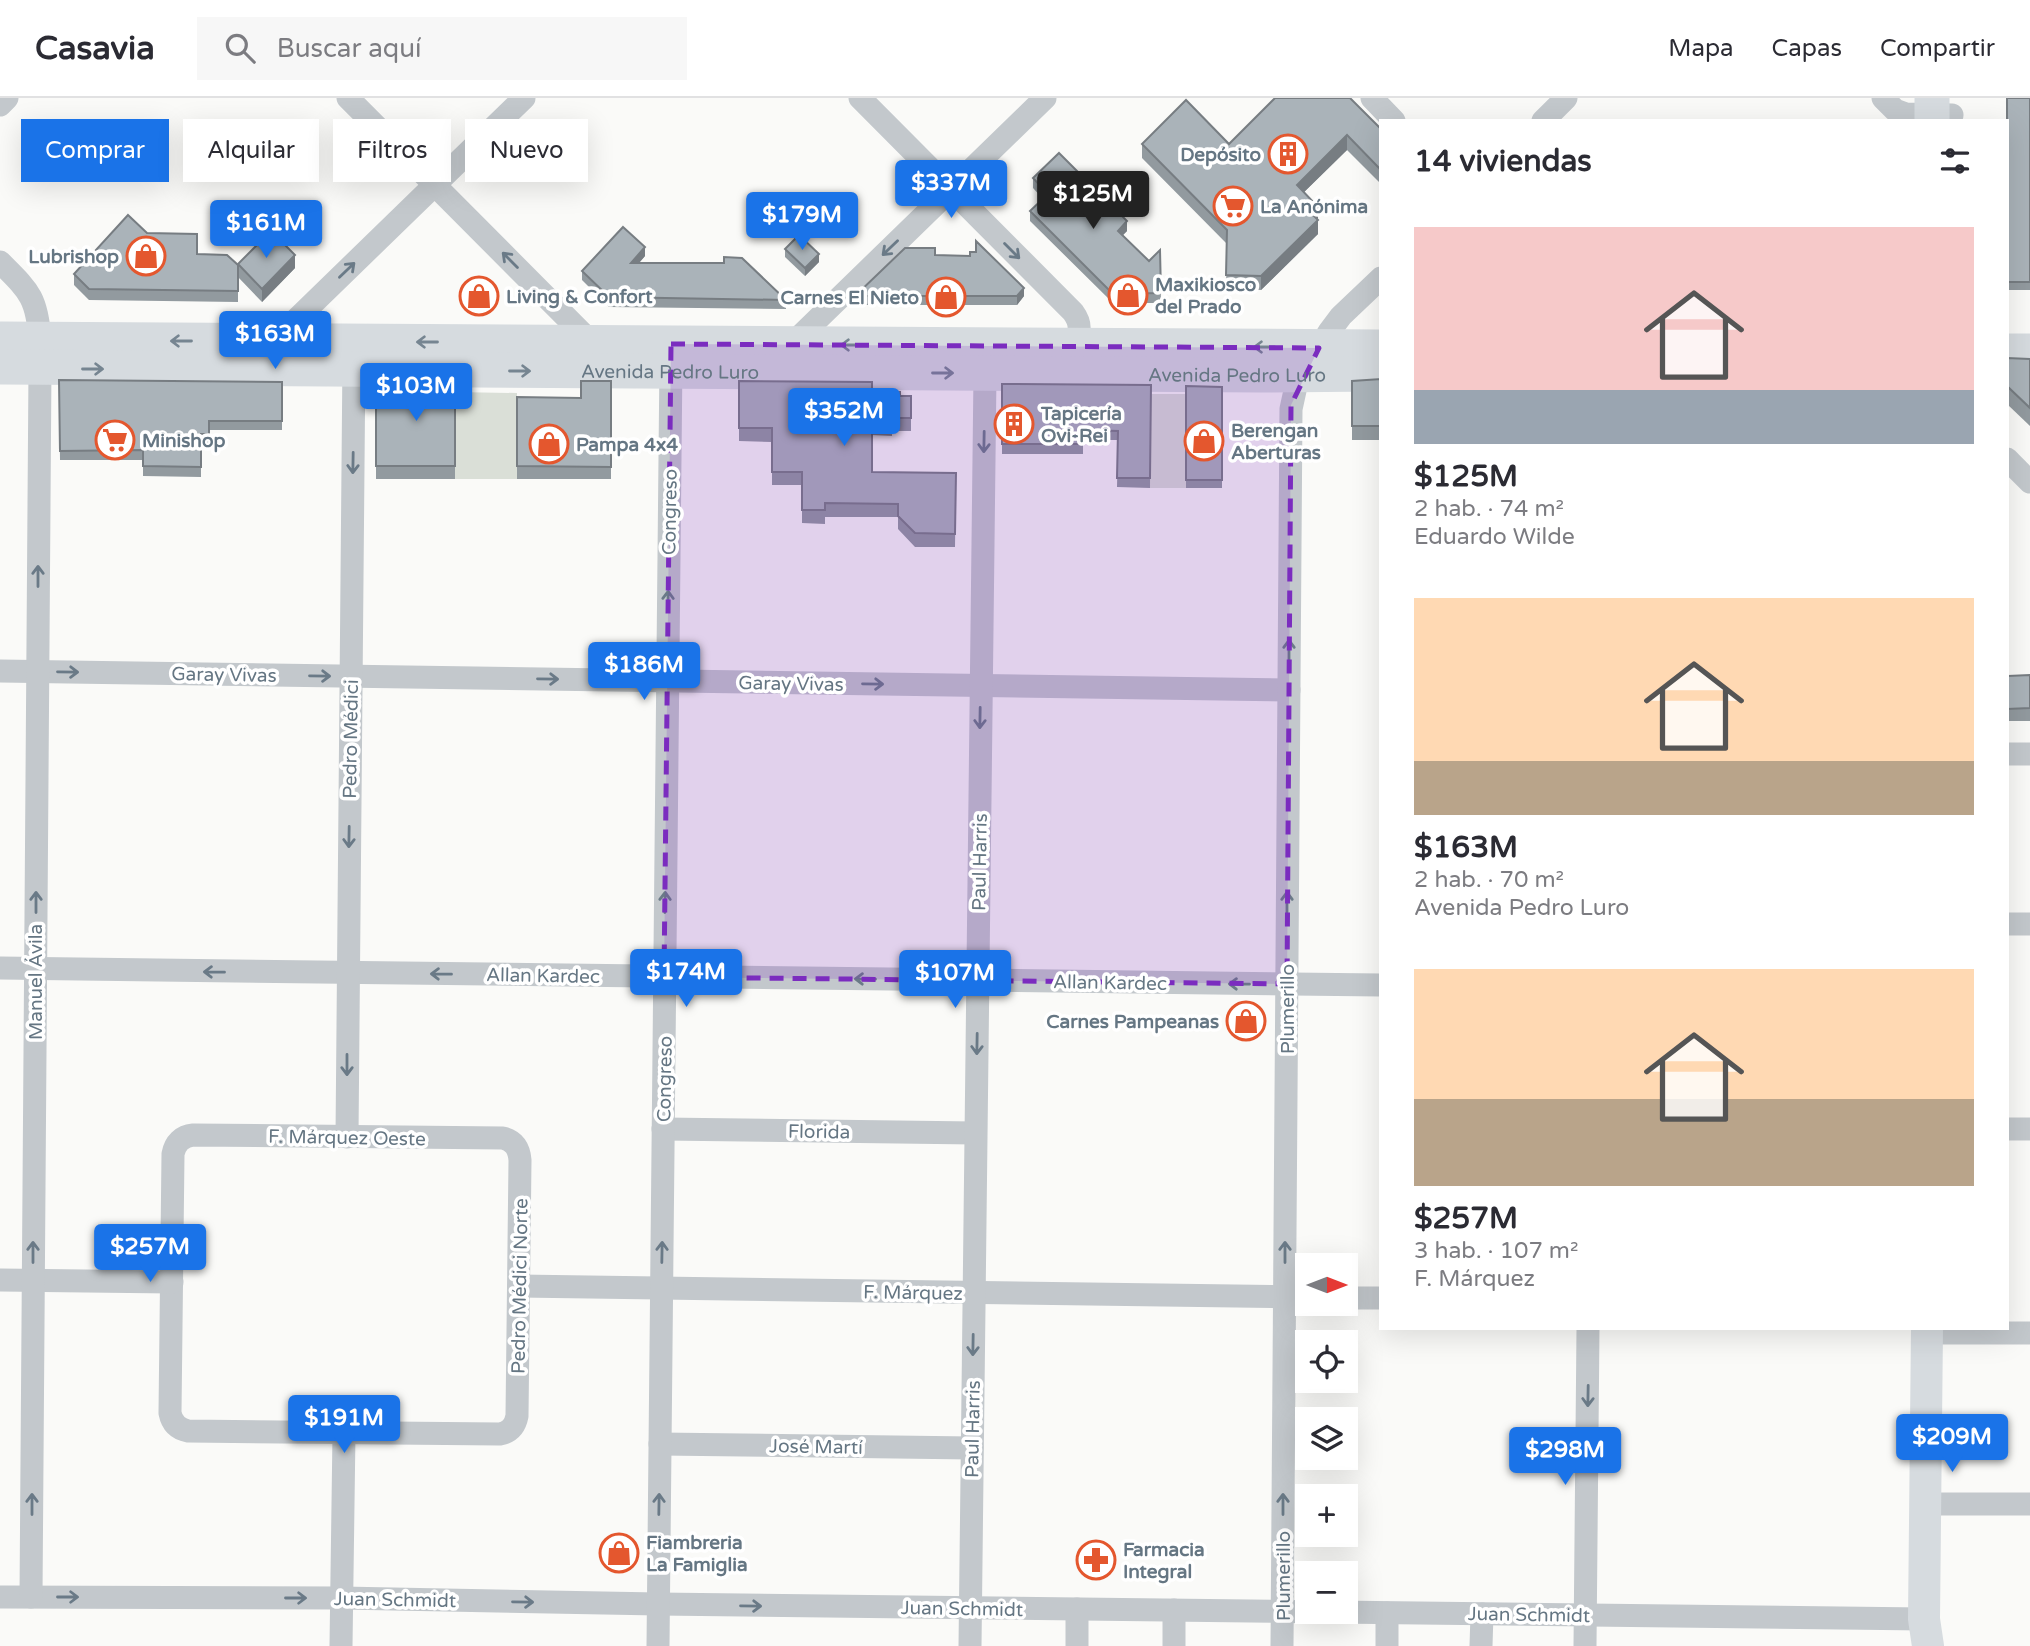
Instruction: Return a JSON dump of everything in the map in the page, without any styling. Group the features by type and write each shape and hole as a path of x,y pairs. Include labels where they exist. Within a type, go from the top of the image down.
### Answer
{"main road":[{"name":"Avenida Pedro Luro","path":"0,367 40,354 293,334 354,356 671,358 985,374 1311,362 1379,347"},
{"name":"Avenida Pedro Luro","path":"0,339 40,354 245,369 354,356 592,343 671,358 791,345 1066,346 1311,362 1379,374"},
{"path":"2009,351 2030,351"},
{"path":"1924,1637 1927,1330"}],"street":[{"path":"0,105 7,98"},
{"path":"348,98 592,343"},
{"path":"245,369 293,334 435,185 524,98"},
{"path":"860,98 1076,316 1078,336 1066,346 1045,351 985,374"},
{"path":"791,345 1045,98"},
{"path":"1371,98 1392,119"},
{"path":"1545,119 1566,98"},
{"path":"1883,98 1902,113 1942,111"},
{"name":"Manuel Ávila","path":"0,262 32,297 37,310 40,354 31,1597"},
{"name":"Plumerillo","path":"1295,1262 1287,984 1291,409 1294,391 1335,323 1379,280"},
{"name":"Pedro Médici","path":"347,1137 354,356"},
{"name":"Congreso","path":"658,1646 671,358"},
{"name":"Paul Harris","path":"970,1646 985,374"},
{"path":"2009,461 2030,482"},
{"name":"Garay Vivas","path":"0,671 1289,690"},
{"path":"2009,754 2030,754"},
{"path":"2009,924 2030,924"},
{"name":"Allan Kardec","path":"0,968 1379,985"},
{"name":"Florida","path":"663,1129 975,1133"},
{"path":"2009,1129 2030,1129"},
{"name":"F. Márquez Oeste","path":"172,1282 173,1154 179,1140 193,1135 503,1138 515,1144"},
{"name":"Pedro Médici Norte","path":"344,1433 500,1434 512,1428 517,1416 519,1286 520,1153 515,1144"},
{"path":"0,1280 172,1282 170,1413 176,1425 188,1431 344,1433 341,1646"},
{"name":"F. Márquez","path":"519,1286 1295,1297"},
{"path":"1358,1298 1379,1298"},
{"name":"Plumerillo","path":"1282,1646 1295,1316"},
{"path":"1585,1646 1588,1330"},
{"path":"1927,1330 2030,1333"},
{"name":"José Martí","path":"660,1444 972,1448"},
{"path":"1925,1504 2030,1504"},
{"name":"Juan Schmidt","path":"0,1597 342,1598 1586,1615 1924,1637"},
{"path":"1077,1609 1077,1646"},
{"path":"1174,1610 1174,1646"},
{"path":"1387,1613 1387,1646"},
{"path":"1481,1646 1482,1614"}],"highlighted area":[{"path":"671,344 1319,348 1291,405 1287,984 664,977"}],"shaded area":[{"path":"455,392 517,393 517,479 455,479"},
{"path":"1151,394 1186,394 1186,488 1150,488"}],"building":[{"path":"1275,98 1350,98 1379,127 1379,168 1347,135 1297,185 1318,207 1312,214 1318,220 1261,276 1226,275 1227,230 1142,144 1186,100 1229,144"},
{"path":"2007,98 2030,98 2030,282 2009,282"},
{"path":"1059,153 1127,221 1118,231 1149,261 1160,250 1161,293 1113,294 1030,211 1048,194 1033,178"},
{"path":"128,215 147,233 197,234 197,254 227,255 238,265 238,291 89,289 74,274"},
{"path":"623,227 645,247 631,263 724,263 724,257 742,258 786,300 609,297 582,271"},
{"path":"271,231 295,255 262,289 238,264"},
{"path":"799,235 819,254 805,268 785,249"},
{"path":"976,241 1024,288 1017,296 855,296 905,248 935,248 935,255 970,256 970,252 976,252"},
{"path":"2009,358 2030,359 2030,408 2009,388"},
{"path":"389,379 455,380 455,466 376,466 376,393"},
{"path":"1379,379 1379,426 1352,426 1352,381"},
{"path":"59,380 282,382 282,421 209,421 209,434 201,434 201,467 143,466 143,450 60,451"},
{"path":"581,381 611,381 611,467 517,466 517,397 581,398"},
{"path":"739,381 872,382 872,391 900,392 900,396 911,396 911,418 872,422 872,472 956,473 955,534 915,533 898,516 898,504 825,503 825,510 802,510 802,472 772,472 772,428 739,428"},
{"path":"1002,384 1151,385 1150,478 1117,478 1118,431 1083,430 1083,444 1002,444"},
{"name":"Berengan Aberturas","path":"1186,386 1222,387 1222,480 1186,480"},
{"path":"2030,675 2030,708 2009,709 2009,676"}],"place":[{"name":"Depósito","path":"1288,154"},
{"name":"La Anónima","path":"1233,206"},
{"name":"Lubrishop","path":"146,256"},
{"name":"Maxikiosco del Prado","path":"1128,295"},
{"name":"Living & Confort","path":"479,296"},
{"name":"Carnes El Nieto","path":"946,297"},
{"name":"Tapicería Ovi-Rei","path":"1014,424"},
{"name":"Minishop","path":"115,440"},
{"name":"Berengan Aberturas","path":"1204,441"},
{"name":"Pampa 4x4","path":"549,444"},
{"name":"Carnes Pampeanas","path":"1246,1021"},
{"name":"Fiambreria La Famiglia","path":"619,1553"},
{"name":"Farmacia Integral","path":"1096,1560"}]}
